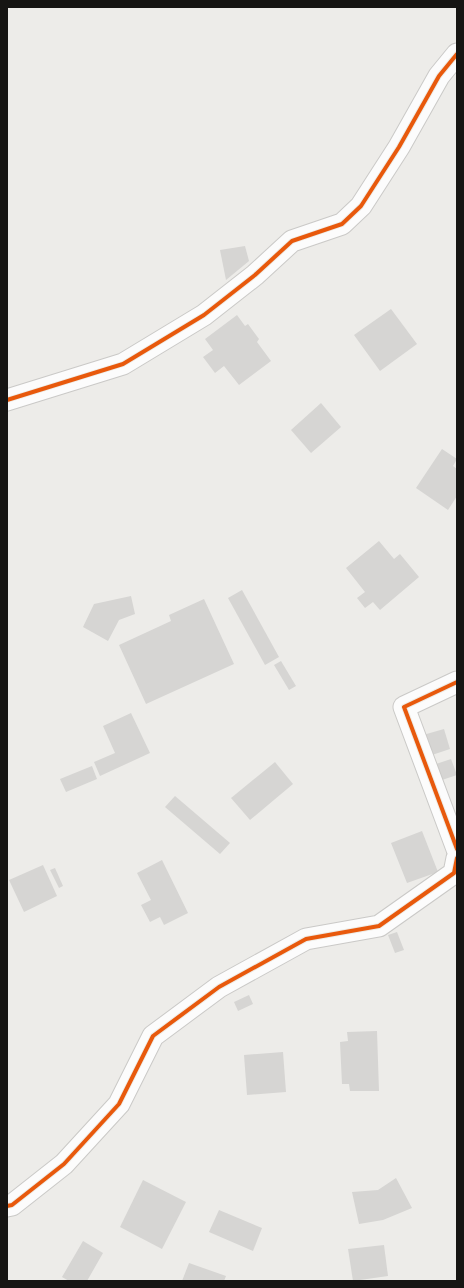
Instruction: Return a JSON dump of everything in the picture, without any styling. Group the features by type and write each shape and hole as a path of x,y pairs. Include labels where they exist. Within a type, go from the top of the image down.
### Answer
{"street":[{"path":"7,400 123,364 204,315 256,275 292,241 342,224 361,206 399,147 439,76 457,54"},
{"path":"457,682 404,707 457,849"},
{"path":"7,1206 12,1205 64,1164 119,1104 153,1036 219,987 306,940 379,926 454,873 457,858"}],"building":[{"path":"245,246 249,261 226,280 220,250"},
{"path":"391,309 417,344 380,371 354,335"},
{"path":"237,315 245,326 248,324 259,339 257,342 271,361 239,385 224,366 215,373 203,357 213,350 205,339"},
{"path":"321,403 341,427 311,453 291,430"},
{"path":"442,449 457,459 453,466 457,469 457,496 448,510 416,488"},
{"path":"379,541 394,559 400,554 419,577 380,610 373,602 365,608 357,598 365,592 346,568"},
{"path":"242,590 279,657 265,665 228,598"},
{"path":"131,596 135,614 119,620 108,641 83,627 94,604"},
{"path":"204,599 234,664 146,704 119,645 171,621 169,615"},
{"path":"281,661 296,686 289,690 274,665"},
{"path":"131,713 150,753 100,776 94,762 115,753 103,726"},
{"path":"444,729 450,749 429,756 423,735"},
{"path":"451,759 457,775 442,780 436,764"},
{"path":"275,762 293,784 250,820 231,798"},
{"path":"92,766 97,779 66,792 60,779"},
{"path":"175,796 230,843 220,854 165,807"},
{"path":"422,831 438,872 407,883 391,843"},
{"path":"162,860 188,913 164,925 160,917 150,922 141,905 151,900 137,873"},
{"path":"43,865 57,896 24,912 9,880"},
{"path":"55,868 63,886 59,888 50,870"},
{"path":"397,932 404,950 395,953 388,935"},
{"path":"249,995 253,1004 238,1011 234,1002"},
{"path":"377,1031 379,1091 350,1091 349,1084 342,1084 340,1042 348,1041 347,1032"},
{"path":"283,1052 286,1092 247,1095 244,1055"},
{"path":"396,1178 412,1208 383,1220 359,1224 352,1192 378,1190"},
{"path":"143,1180 186,1202 162,1249 120,1227"},
{"path":"219,1210 262,1228 253,1251 209,1232"},
{"path":"83,1241 103,1253 87,1281 69,1281 62,1277"},
{"path":"384,1245 388,1276 353,1281 348,1249"},
{"path":"189,1263 226,1276 224,1281 182,1281"}],"cycle path":[{"path":"7,400 123,364 204,315 255,275 292,241 342,224 361,206 399,147 439,76 457,54"},
{"path":"457,682 404,707 457,849"},
{"path":"7,1206 12,1205 64,1164 119,1104 153,1036 219,987 306,939 379,926 454,873 457,858"}]}
